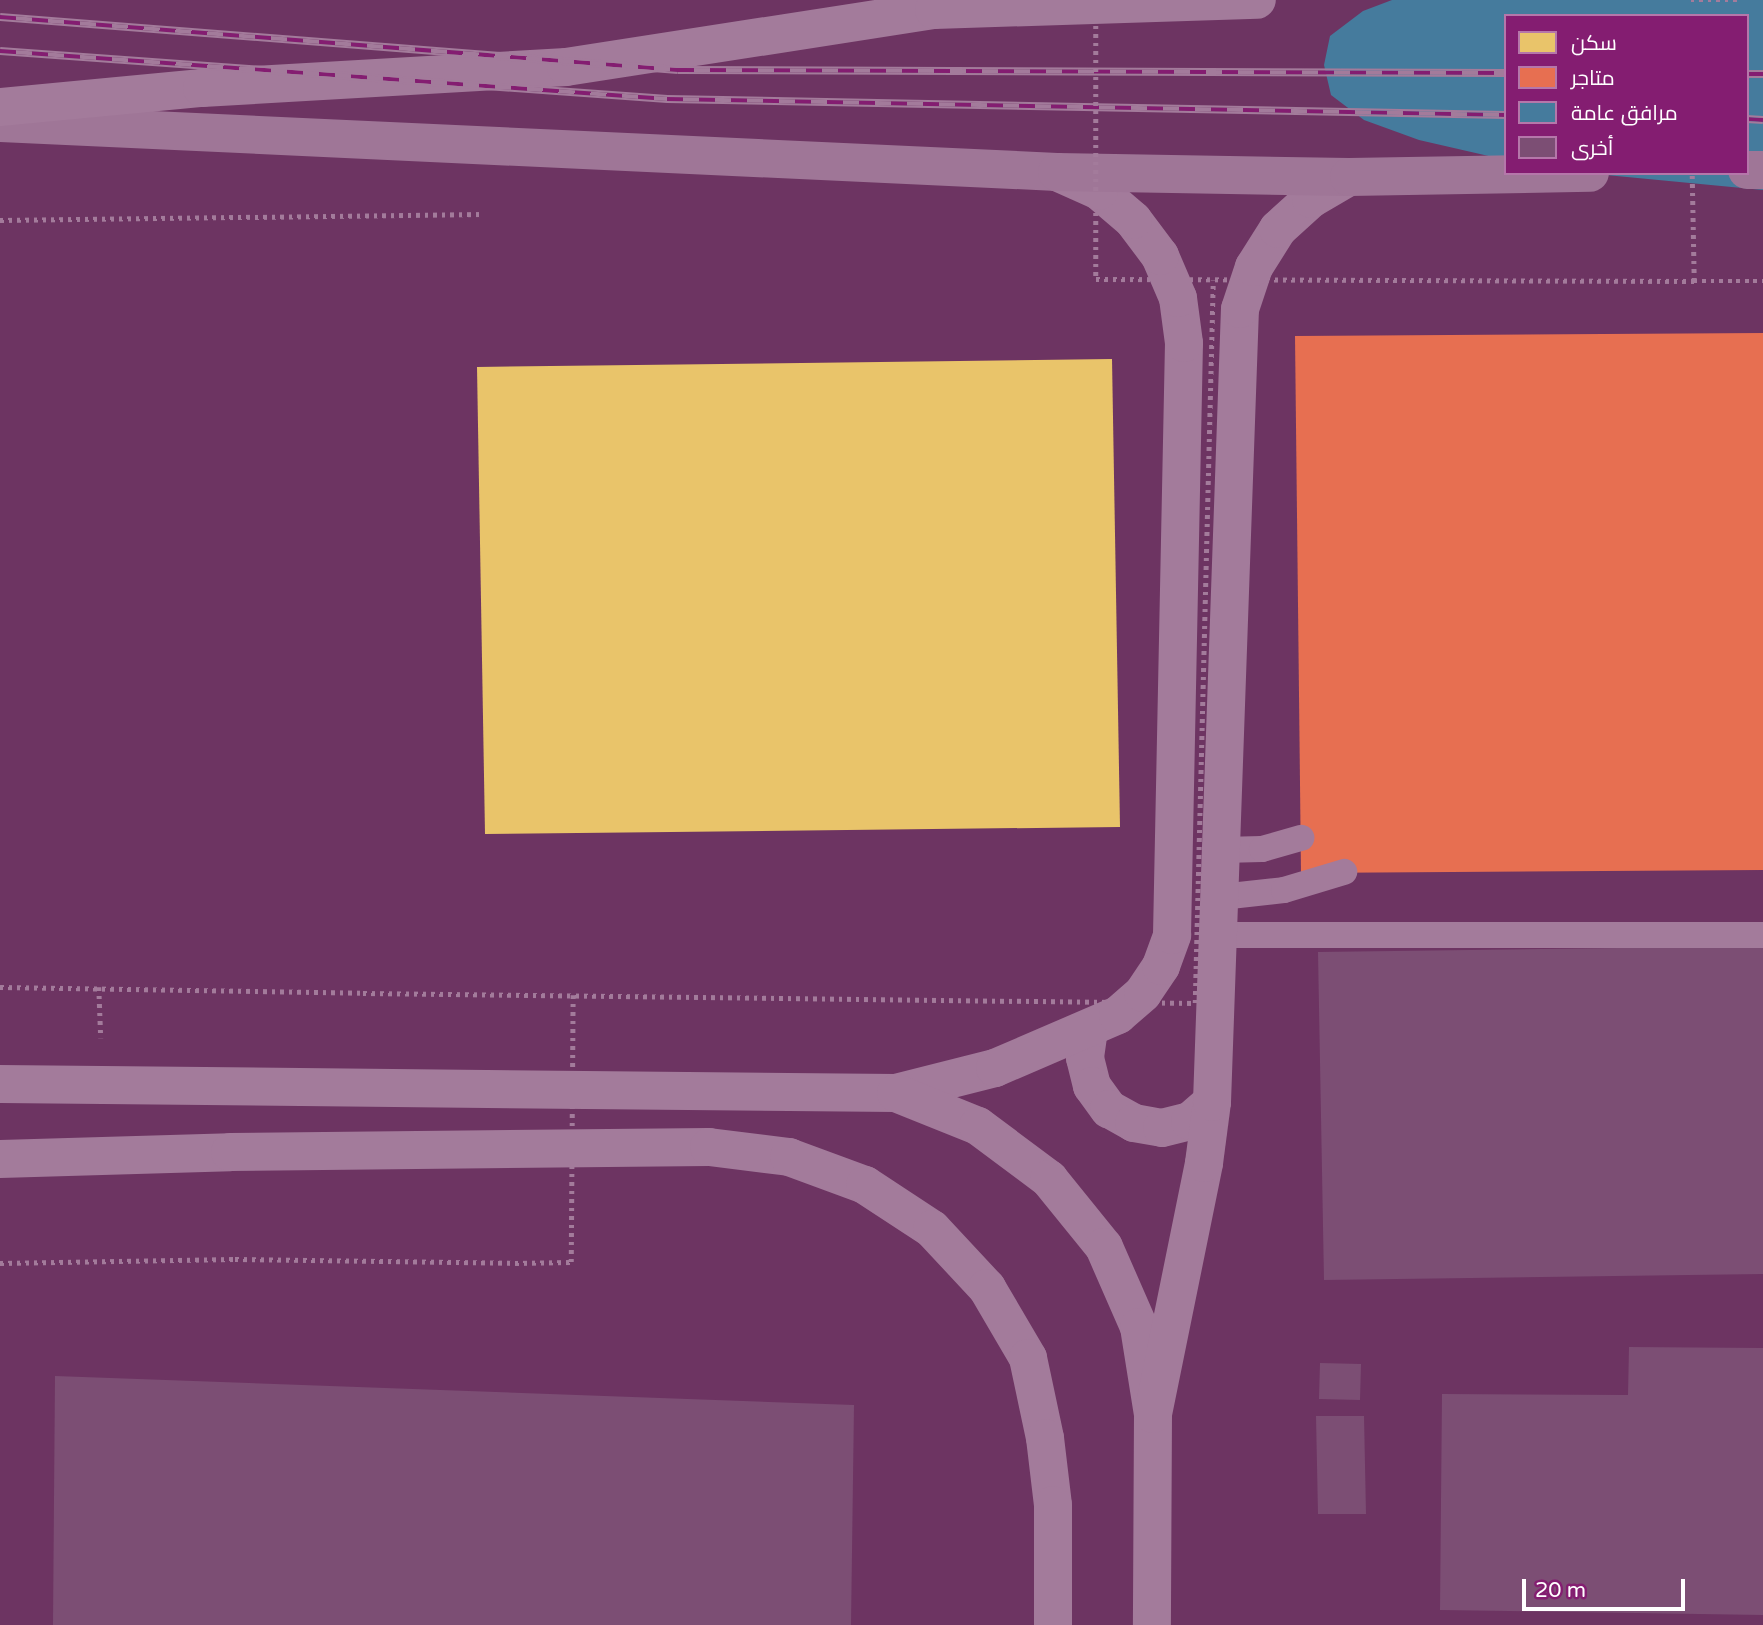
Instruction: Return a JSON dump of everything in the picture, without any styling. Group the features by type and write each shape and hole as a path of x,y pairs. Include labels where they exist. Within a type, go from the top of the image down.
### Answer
{"main road":[{"path":"0,107 214,87 566,66 934,9 1257,0"},
{"path":"0,123 1057,172 1349,177 1504,174"},
{"path":"0,1084 896,1093 995,1068 1089,1030 1118,1015 1143,993 1161,966 1172,935 1184,343 1178,298 1165,267 1133,220 1099,191 1057,172"},
{"path":"1153,1414 1205,1163 1212,1102 1240,309 1254,267 1278,229 1311,199 1349,177"},
{"path":"1089,1030 1085,1058 1092,1086 1109,1109 1125,1119 1162,1128 1190,1121 1212,1102"},
{"path":"896,1093 978,1126 1049,1179 1104,1247 1139,1327 1153,1414 1152,1625"},
{"path":"0,1159 230,1152 709,1147 789,1157 865,1185 932,1229 987,1288 1028,1358 1045,1438 1053,1505 1053,1625"}],"lane":[{"path":"1222,849 1262,849 1301,838"},
{"path":"1221,897 1284,890 1343,872"},
{"path":"1219,935 1763,934"}],"path":[{"path":"1096,0 1096,279 1763,281"},
{"path":"1691,0 1738,0"},
{"path":"1692,175 1694,281"},
{"path":"0,219 483,214"},
{"path":"0,987 1195,1003 1213,280"},
{"path":"0,1263 235,1259 571,1262 573,995"}],"building: سكن":[{"path":"1112,359 1120,827 485,834 477,367"}],"building: متاجر":[{"path":"1763,333 1763,870 1301,873 1295,336"}],"building: مرافق عامة":[{"path":"1392,0 1763,0 1763,190 1606,175 1749,175 1749,14 1504,14 1504,160 1419,140 1364,120 1331,95 1324,65 1330,36 1363,11"}],"building: أخرى":[{"path":"1763,946 1763,1274 1324,1280 1318,952"},
{"path":"1629,1347 1763,1348 1763,1615 1440,1610 1442,1394 1628,1395"},
{"path":"1320,1363 1361,1364 1360,1400 1319,1399"},
{"path":"55,1376 854,1405 851,1625 53,1625"},
{"path":"1316,1416 1364,1416 1366,1514 1318,1514"}],"railway":[{"path":"0,17 678,70 1504,73"},
{"path":"0,51 667,99 1504,115"},
{"path":"1749,74 1763,74"},
{"path":"1749,119 1763,120"}]}
